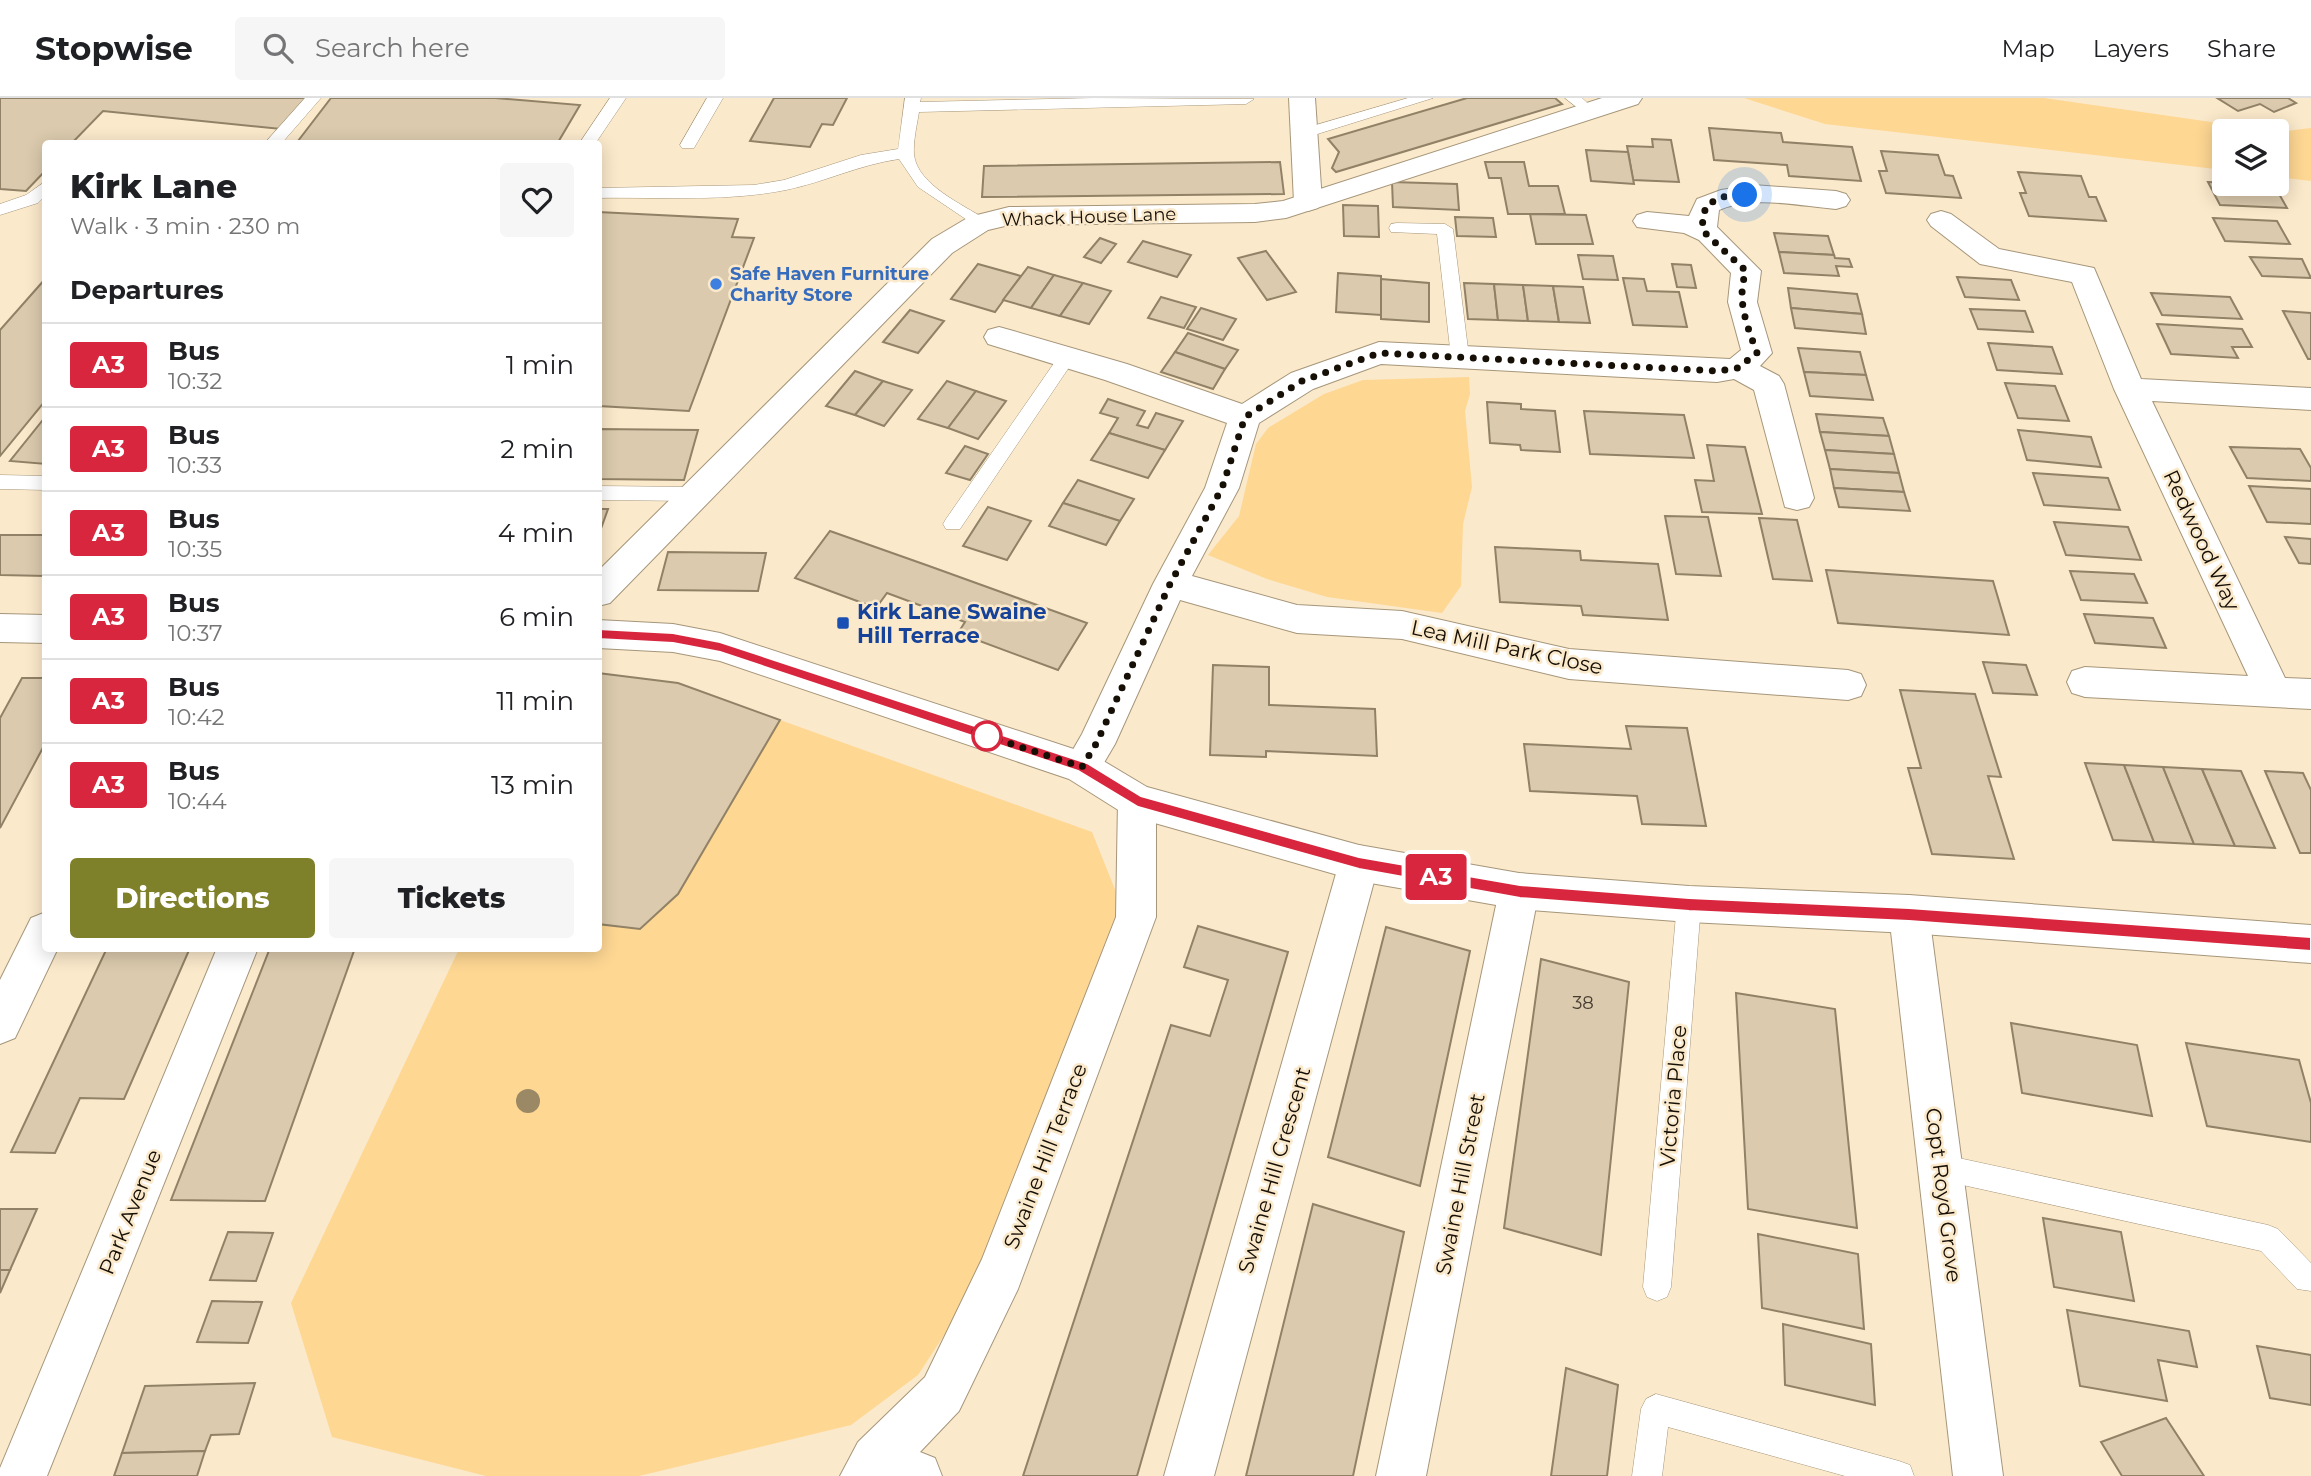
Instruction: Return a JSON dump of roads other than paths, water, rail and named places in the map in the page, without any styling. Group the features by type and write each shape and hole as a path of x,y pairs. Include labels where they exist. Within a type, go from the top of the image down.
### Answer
{"street":[{"path":"1303,98 1308,202"},
{"name":"Whack House Lane","path":"602,589 942,246 979,223 1009,216 1255,213 1308,202 1580,105 1629,98"},
{"path":"1704,232 1702,218 1707,205 1721,197 1745,195 1836,200"},
{"name":"Redwood Way","path":"1941,220 1990,257 2084,275 2130,389 2274,692"},
{"path":"1082,767 1096,744 1170,584 1222,488 1245,417 1302,381 1379,353 1717,371 1738,368 1757,353 1742,309 1741,286 1746,271 1704,232 1690,225 1647,221"},
{"path":"999,337 1245,417"},
{"path":"1738,368 1768,384 1797,498"},
{"path":"2130,389 2311,399"},
{"name":"Lea Mill Park Close","path":"1170,584 1297,619 1402,625 1569,664 1848,685"},
{"path":"0,628 42,629"},
{"path":"602,634 673,638 720,647 1082,767 1138,801 1359,863 1520,891 2311,944"},
{"path":"2085,682 2311,694"},
{"name":"Swaine Hill Terrace","path":"886,1471 942,1394 1001,1272 1136,917 1138,801"},
{"name":"Swaine Hill Crescent","path":"1189,1476 1359,863"},
{"name":"Swaine Hill Street","path":"1401,1476 1520,891"},
{"name":"Copt Royd Grove","path":"1909,915 1978,1476"},
{"path":"0,1024 42,939"},
{"name":"Park Avenue","path":"22,1476 236,952"}],"lane":[{"path":"276,140 313,98"},
{"path":"590,140 618,98"},
{"path":"688,145 715,98"},
{"path":"1305,133 1425,98"},
{"path":"979,223 915,177 908,166 906,153 913,103 1246,99"},
{"path":"602,193 754,190 786,185 861,160 906,153"},
{"path":"0,210 32,199 42,190"},
{"path":"1398,228 1445,229 1460,357"},
{"path":"953,524 1067,357"},
{"path":"0,482 42,483"},
{"path":"602,493 695,494"},
{"name":"Victoria Place","path":"1657,1287 1689,904"},
{"path":"1940,1167 2269,1239 2307,1279"},
{"path":"1647,1476 1656,1409 1899,1476"}],"place":[{"name":"Safe Haven Furniture Charity Store","path":"716,284"},
{"name":"Kirk Lane Swaine Hill Terrace","path":"843,623"}]}
